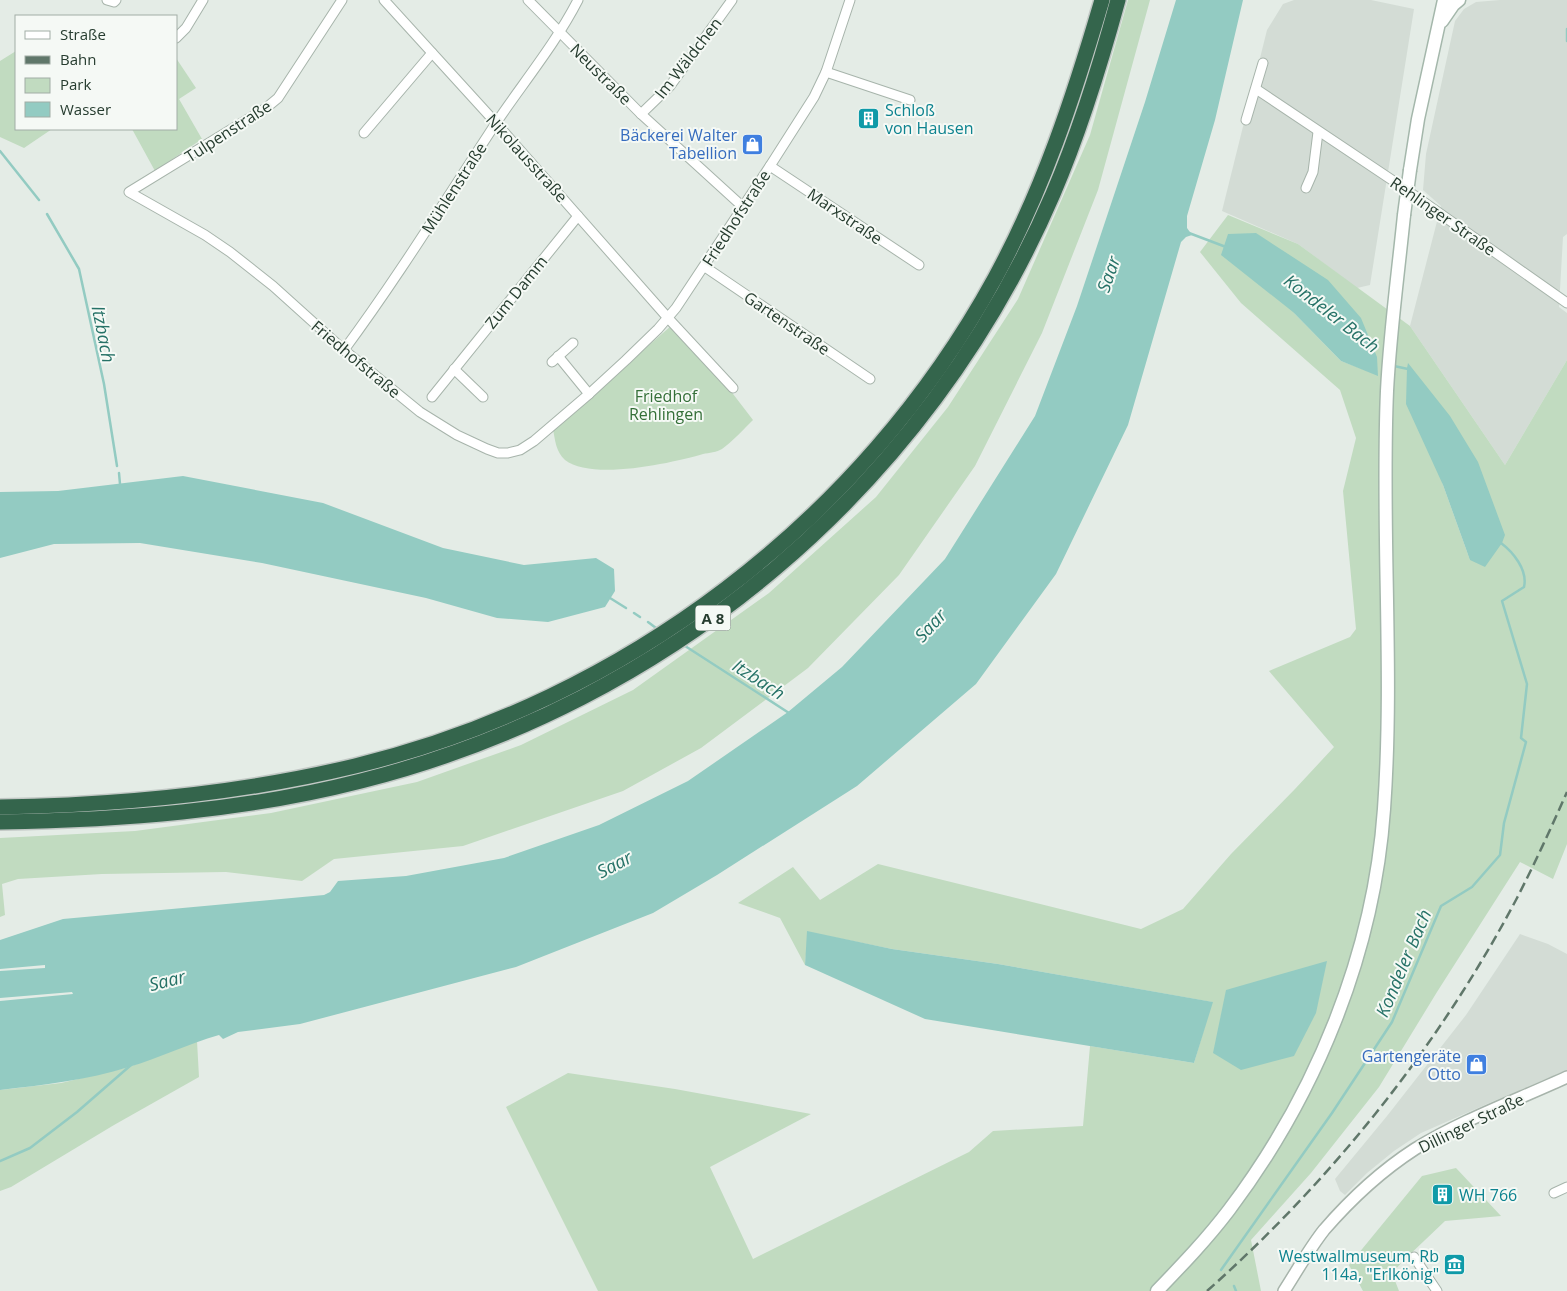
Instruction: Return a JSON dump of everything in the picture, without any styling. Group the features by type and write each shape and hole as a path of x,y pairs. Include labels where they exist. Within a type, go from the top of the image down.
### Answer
{"highway":[{"name":"A 8","path":"0,807 87,804 207,793 261,785 358,766 471,730 569,688 666,632 706,604 741,578 820,508 896,424 954,345 995,278 1039,188 1072,98 1102,0"},
{"name":"A 8","path":"0,822 88,820 218,807 319,791 362,781 421,764 476,745 520,728 576,702 675,645 715,617 792,556 878,470 940,394 967,354 1009,285 1053,194 1087,103 1118,0"}],"main road":[{"path":"1157,1291 1229,1211 1268,1154 1292,1114 1329,1037 1348,986 1370,906 1384,812 1387,756 1387,392 1410,170 1418,119 1444,0"},
{"path":"1438,27 1446,14 1459,0"}],"street":[{"path":"107,0 114,2 116,0"},
{"path":"178,36 186,28 203,0"},
{"name":"Tulpenstraße","path":"129,192 266,108 278,98 342,0"},
{"name":"Nikolausstraße","path":"384,0 732,388"},
{"name":"Neustraße","path":"528,0 641,114 743,207"},
{"name":"Mühlenstraße","path":"344,350 376,306 496,123 559,32 578,0"},
{"name":"Im Wäldchen","path":"641,114 674,82 732,0"},
{"name":"Friedhofstraße","path":"129,192 205,235 230,252 273,286 344,350 432,420 487,450 508,453 520,450 534,441 589,394 668,318 704,267 814,97 826,72 850,0"},
{"path":"364,133 432,53"},
{"path":"1246,120 1263,62"},
{"path":"826,72 910,100"},
{"name":"Rehlinger Straße","path":"1256,89 1404,188 1567,303"},
{"path":"1306,188 1313,172 1318,132"},
{"name":"Marxstraße","path":"770,166 919,265"},
{"name":"Zum Damm","path":"432,397 578,216"},
{"name":"Gartenstraße","path":"704,267 870,379"},
{"path":"573,343 555,359 589,394"},
{"path":"454,369 483,397"},
{"name":"Dillinger Straße","path":"1284,1291 1323,1231 1366,1186 1388,1168 1442,1134 1567,1077"},
{"path":"1554,1193 1567,1187"},
{"path":"1414,1257 1437,1291"}],"shaded area":[{"path":"1294,0 1371,0 1414,9 1370,285 1357,288 1298,244 1222,211 1267,30 1283,4"},
{"path":"1567,0 1567,234 1563,237 1559,307 1567,313 1567,360 1505,465 1410,326 1441,206 1423,190 1426,154 1455,21 1464,9 1476,2"},
{"path":"1520,934 1548,944 1567,954 1567,1070 1421,1133 1394,1151 1367,1173 1345,1195 1340,1191 1335,1179 1466,1015"}],"green space":[{"path":"1128,0 1150,0 1098,190 1042,333 975,466 899,575 808,668 701,748 623,791 463,846 334,859 302,881 226,872 102,874 18,879 2,884 5,915 0,917 0,838 135,831 271,813 417,782 521,745 633,690 769,593 876,497 948,407 1018,299 1090,135"},
{"path":"15,52 15,130 51,130 24,148 0,137 0,61"},
{"path":"178,61 196,88 179,99 202,139 155,171 133,130 178,130"},
{"path":"1228,215 1298,244 1410,326 1505,465 1567,360 1567,844 1553,879 1520,862 1379,1087 1311,1173 1251,1240 1261,1291 598,1291 506,1107 568,1073 675,1089 811,1114 710,1167 753,1259 969,1152 993,1131 1083,1126 1090,1046 1194,1063 1212,1002 998,964 892,949 808,932 805,965 780,918 738,903 793,867 820,900 878,864 1141,929 1183,909 1231,854 1334,747 1269,671 1350,637 1356,629 1343,491 1356,438 1340,390 1241,303 1200,252","holes":["1293,312 1378,375 1341,361","1409,364 1470,560 1443,485"]},
{"name":"Friedhof Rehlingen","path":"671,326 730,390 753,420 720,450 672,462 612,470 577,466 565,460 558,450 553,429"},
{"path":"197,1041 199,1077 11,1187 0,1191 0,1090 61,1083 129,1067"},
{"path":"1456,1168 1501,1216 1445,1221 1392,1273 1399,1291 1363,1291 1349,1265 1422,1176"}],"water":[{"name":"Saar","path":"1176,0 1243,0 1215,120 1187,216 1187,228 1192,235 1186,237 1181,242 1128,425 1056,574 976,684 857,786 717,875 653,913 516,967 300,1024 238,1032 223,1039 219,1035 113,1072 81,1079 0,1090 0,1001 73,994 72,992 0,998 0,971 45,968 45,965 0,969 0,940 63,919 324,895 330,892 338,881 406,876 504,858 599,825 688,781 788,712 842,667 945,559 1035,416 1077,306 1145,102"},
{"path":"1256,233 1328,280 1361,318 1377,357 1378,376 1341,361 1293,312 1221,255 1228,234"},
{"path":"1408,363 1450,416 1478,462 1505,535 1502,543 1485,567 1470,560 1443,485 1406,404"},
{"path":"183,476 323,503 443,548 524,565 596,558 614,569 615,591 605,607 548,622 497,618 426,598 262,563 140,543 54,544 0,558 0,492 58,491"},
{"path":"807,931 892,949 998,964 1213,1002 1194,1063 925,1019 805,965"},
{"path":"1327,961 1316,1013 1294,1056 1241,1070 1213,1053 1226,990"}],"waterway":[{"path":"1567,29 1567,41"},
{"name":"Itzbach","path":"0,151 39,200"},
{"name":"Itzbach","path":"47,214 79,269 104,384 117,466"},
{"name":"Kondeler Bach","path":"1189,233 1226,247"},
{"name":"Kondeler Bach","path":"1394,366 1408,369"},
{"name":"Itzbach","path":"119,473 120,484"},
{"name":"Kondeler Bach","path":"1221,1270 1332,1113 1392,1022 1441,906 1472,887 1500,855 1504,823 1526,742 1521,738 1527,684 1502,601 1524,587 1524,574 1515,556 1501,543"},
{"name":"Itzbach","path":"610,598 626,608"},
{"name":"Itzbach","path":"634,613 640,617"},
{"name":"Itzbach","path":"648,622 656,628"},
{"name":"Itzbach","path":"682,644 789,713"},
{"path":"0,1161 30,1148 77,1112 131,1065"},
{"name":"Kondeler Bach","path":"1234,1286 1236,1291"}],"railway":[{"path":"1207,1291 1297,1204 1380,1108 1418,1058 1486,953 1517,898 1567,792"}],"place":[{"name":"Schloß von Hausen","path":"869,119"},
{"name":"Bäckerei Walter Tabellion","path":"753,144"},
{"name":"Gartengeräte Otto","path":"1477,1065"},
{"name":"WH 766","path":"1443,1195"},
{"name":"Westwallmuseum, Rb 114a, \"Erlkönig\"","path":"1455,1265"}]}
